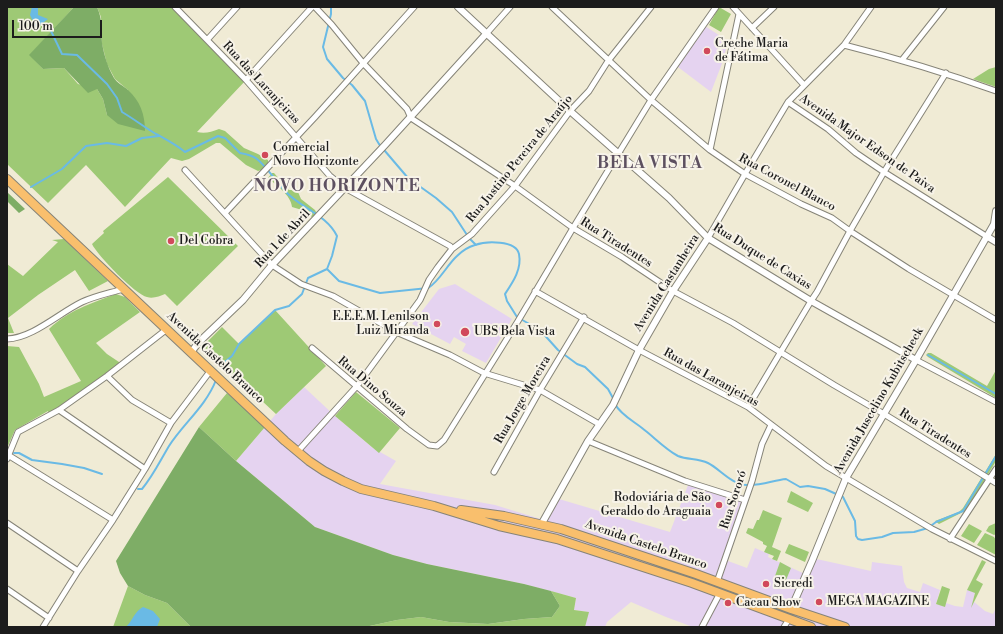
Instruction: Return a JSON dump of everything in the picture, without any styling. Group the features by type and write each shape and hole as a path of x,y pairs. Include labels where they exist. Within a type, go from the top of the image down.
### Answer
{"main road":[{"name":"Avenida Castelo Branco","path":"7,178 123,289 192,351 298,451 324,471 352,485 370,491 434,506 499,526 557,539 716,592 811,627"},
{"name":"Avenida Castelo Branco","path":"434,506 485,513 541,524 589,538 845,627"},
{"path":"716,592 717,582"}],"street":[{"name":"Rua das Laranjeiras","path":"175,7 246,80 330,176 345,188 452,249"},
{"path":"207,40 237,7"},
{"path":"246,80 312,7"},
{"name":"Rua Tiradentes","path":"315,7 363,63 407,109 411,118 515,186 573,228 622,257 674,291 733,323 996,483"},
{"path":"225,213 263,171 297,137 414,7"},
{"name":"Rua Duque de Caxias","path":"458,7 570,111 669,198 708,238 810,301 916,360 996,402"},
{"path":"486,34 510,7"},
{"name":"Rua Coronel Blanco","path":"552,7 651,100 710,150 744,174 801,204 832,218 850,231 996,320"},
{"name":"Rua Justino Pereira de Araújo","path":"298,451 357,386 420,300 435,271 452,249 472,234 515,186 570,111 589,91 608,61 651,7"},
{"path":"484,373 523,313 535,290 651,100 716,7"},
{"name":"Avenida Major Edson de Paiva","path":"733,7 804,85"},
{"path":"752,28 774,7"},
{"name":"Avenida Castanheira","path":"541,524 588,441 613,405 639,350 708,238 744,174 788,102 844,45 872,7"},
{"path":"902,60 944,7"},
{"path":"710,150 739,14"},
{"name":"Rua 1 de Abril","path":"192,351 243,300 272,265 411,118 486,34"},
{"path":"844,45 946,73 996,91"},
{"path":"748,407 810,301 817,292 884,172 946,73"},
{"name":"Avenida Major Edson de Paiva","path":"788,102 828,129 851,149 884,172 996,242"},
{"path":"185,170 272,265 301,284 332,296 396,332 450,355 484,373 540,390 599,424"},
{"name":"Avenida Juscelino Kubitscheck","path":"791,609 846,478 994,224 996,211"},
{"path":"7,339 16,339 35,330 83,302 123,289"},
{"name":"Rua das Laranjeiras","path":"535,290 639,350 748,407 826,466 932,529 996,561"},
{"name":"Rua Jorge Moreira","path":"494,472 562,352 584,318"},
{"path":"113,520 8,457 18,432 59,410 107,376 167,329"},
{"name":"Rua Dino Souza","path":"312,348 407,429 433,446 437,446 444,440 484,373"},
{"path":"43,627 145,469 171,423 211,370"},
{"path":"107,376 132,400 171,423"},
{"path":"59,410 145,469"},
{"name":"Rua Sororó","path":"717,582 746,500 762,444 770,425"},
{"path":"588,441 685,481 746,500"},
{"path":"950,539 986,478 996,469"},
{"path":"7,523 78,571"},
{"path":"7,589 49,618"},
{"path":"702,627 716,592"},
{"path":"784,627 789,619"}],"shaded area":[{"name":"Creche Maria de Fátima","path":"705,26 728,41 723,61 711,92 678,67"},
{"name":"E.E.E.M. Lenilson Luiz Miranda","path":"455,284 512,319 486,363 462,351 466,344 454,337 450,344 412,324 439,289"},
{"path":"304,387 373,448 396,461 380,484 495,505 547,521 559,499 670,532 690,480 748,497 728,561 747,568 755,548 769,554 768,557 805,574 812,558 871,571 872,562 902,566 904,582 907,588 920,592 923,583 940,590 936,604 945,606 946,603 963,607 967,590 975,592 973,601 985,611 993,614 996,608 996,627 693,627 631,602 607,622 605,627 585,627 588,612 574,610 576,598 524,584 427,564 393,555 315,527 236,461 276,414"}],"green space":[{"path":"7,7 74,7 30,55 43,69 64,68 78,84 97,89 103,99 107,115 128,90 115,79 107,64 102,44 101,17 97,7 175,7 246,80 197,132 203,133 219,129 225,131 244,148 268,160 268,164 258,171 246,165 220,143 216,143 189,159 182,161 171,158 125,207 86,165 48,203 7,164"},
{"path":"74,7 97,7 101,21 102,43 108,66 115,80 128,90 139,103 143,113 145,131 118,124 107,115 103,99 97,89 88,93 64,68 43,69 29,55"},
{"path":"719,7 731,14 721,32 709,25"},
{"path":"996,67 996,87 973,79 989,69"},
{"path":"272,173 274,173 289,190 295,190 298,192 301,199 315,210 317,214 312,217 302,210 292,207 286,194 268,178"},
{"path":"168,177 238,246 177,306 165,294 152,298 142,295 109,265 92,244 104,233 103,231"},
{"path":"7,192 25,209 19,213 7,201"},
{"path":"64,239 108,281 89,291 75,270 38,295 8,318 14,333 7,333 7,264 23,276 58,242 52,240"},
{"path":"116,294 125,297 140,312 96,343 107,354 122,364 49,415 48,411 15,430 7,448 7,346 19,347 39,384 44,397 81,381 49,329 72,312"},
{"path":"275,310 326,366 276,414 203,346 222,327 239,344"},
{"path":"931,353 987,386 996,370 996,398 928,357 926,355"},
{"path":"356,392 400,428 379,453 335,416"},
{"path":"227,393 265,427 236,461 199,427"},
{"path":"199,427 236,461 315,527 393,555 427,564 551,591 560,606 552,617 488,624 449,622 421,617 397,620 365,627 191,627 167,603 145,595 128,586 120,573 116,561"},
{"path":"996,454 996,461 967,510 939,524 935,521 959,512 963,508"},
{"path":"791,491 813,503 808,512 787,502"},
{"path":"763,510 782,518 772,547 781,551 777,561 772,559 774,556 764,552 767,546 763,544 763,542 746,533 748,528 753,529"},
{"path":"996,523 996,534 994,535 986,531 989,526"},
{"path":"969,524 982,531 974,543 961,536"},
{"path":"985,533 994,537 996,540 996,555 977,545"},
{"path":"789,544 809,552 805,562 785,553"},
{"path":"982,560 986,562 976,580 983,584 971,608 975,593 967,590"},
{"path":"780,562 791,568 786,580 775,576"},
{"path":"128,586 145,595 167,603 191,627 113,627"},
{"path":"942,586 950,589 945,607 936,604"},
{"path":"551,591 576,598 574,610 589,612 585,627 365,627 397,620 421,617 449,622 488,624 552,617 560,606"}],"water":[{"path":"32,7 38,7 38,15 48,19 36,28 30,15"},
{"path":"143,607 153,611 160,619 157,627 126,627 138,611"}],"waterway":[{"path":"331,7 331,14 323,47 327,59 365,101 376,139 379,144 408,178 436,198 452,212 469,238 476,245"},
{"path":"41,23 51,31 62,54 77,55 107,84 117,98 122,112 185,152 218,136 225,138 240,153 257,159 292,198 320,217 333,229 337,236 327,269"},
{"path":"31,187 62,169 86,146 107,143 126,146 142,138 159,136"},
{"path":"327,269 339,281 380,293 428,288 436,282 457,256 468,248 493,242 512,246 517,249 520,260 514,280 505,294 507,301 517,317 540,330 558,350 577,364 585,367 608,389 614,400"},
{"path":"220,366 232,356 239,344 275,310 289,306 302,294 308,278 327,269"},
{"path":"928,355 996,394"},
{"path":"138,489 142,489 146,484 169,446 200,407 216,380"},
{"path":"615,404 623,414 673,453 678,456 708,463 731,480 742,484 752,485 786,479 800,487 808,486 825,489 843,497 855,521 856,536 858,539 862,540 882,537 893,533 914,532 928,528 936,522 963,511 996,456"},
{"path":"14,453 19,453 32,460 84,468 102,474"}],"place":[{"name":"Creche Maria de Fátima","path":"707,51"},
{"name":"Comercial Novo Horizonte","path":"265,155"},
{"name":"Del Cobra","path":"171,241"},
{"name":"E.E.E.M. Lenilson Luiz Miranda","path":"437,324"},
{"name":"UBS Bela Vista","path":"465,332"},
{"name":"Rodoviária de São Geraldo do Araguaia","path":"719,505"},
{"name":"Sicredi","path":"766,584"},
{"name":"MEGA MAGAZINE","path":"819,602"},
{"name":"Cacau Show","path":"728,603"}],"district":[{"name":"BELA VISTA","path":"650,164"},
{"name":"NOVO HORIZONTE","path":"337,187"}]}
